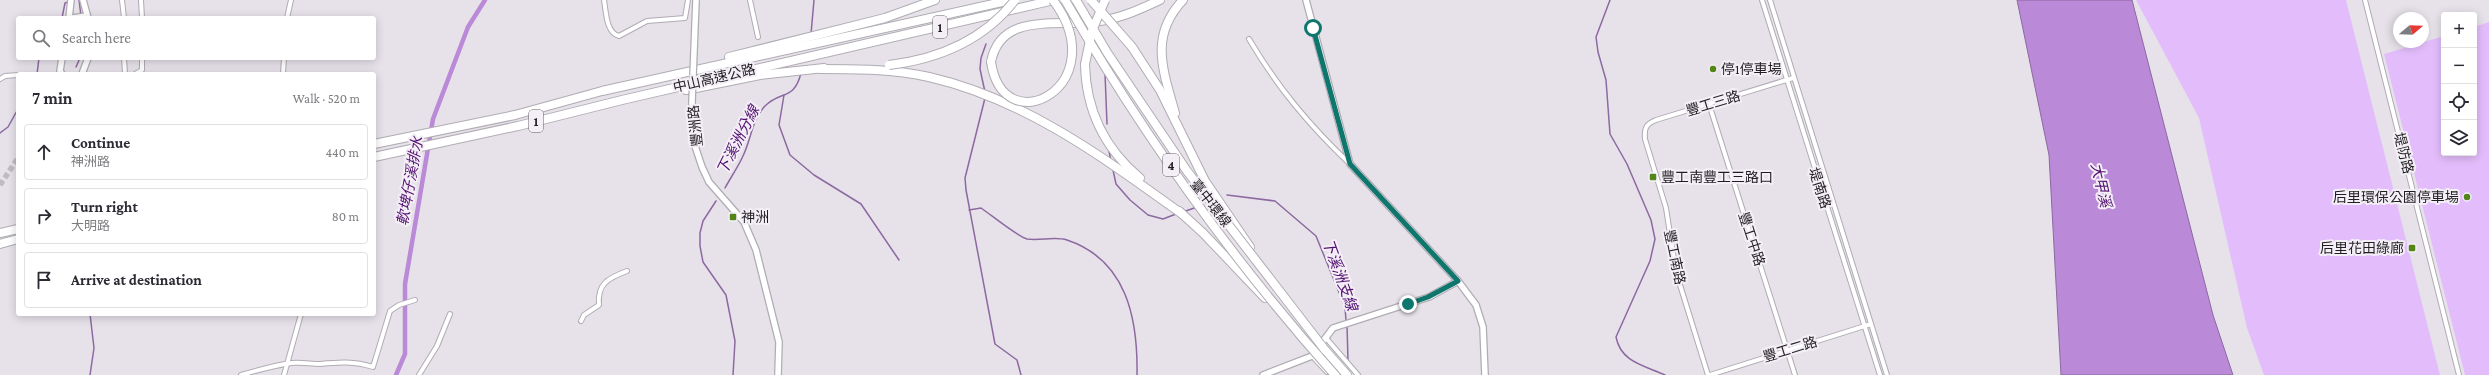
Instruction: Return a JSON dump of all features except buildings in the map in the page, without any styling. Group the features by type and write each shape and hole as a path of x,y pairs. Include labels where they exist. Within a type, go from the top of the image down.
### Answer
{"highway":[{"path":"885,18 922,0"},
{"path":"817,39 885,18 935,0"},
{"name":"中山高速公路","path":"376,144 515,115 602,91 817,39 1011,0"},
{"path":"892,69 954,48 988,27 1015,0"},
{"path":"1054,0 1062,16 1071,41 1069,69 1065,80 1058,90 1052,95 1033,102 1016,99 1002,89 996,81 991,62 993,52 1001,38 1018,28 1101,21 1130,13 1160,0"},
{"name":"中山高速公路","path":"376,156 449,141 1054,0"},
{"name":"臺中環線","path":"1065,0 1099,58 1179,177 1287,322 1335,375"},
{"name":"臺中環線","path":"1076,0 1108,54 1187,171 1293,309 1347,375"},
{"path":"1091,0 1132,47 1148,70 1205,181 1293,309"},
{"path":"1105,0 1092,31 1085,64 1086,91 1095,122 1120,158 1203,233 1287,322"},
{"path":"1183,0 1175,9 1166,24 1160,47 1164,73 1177,119 1205,181"},
{"path":"622,100 794,71 864,68 892,69 951,83 986,94 1016,108 1101,156 1182,214"},
{"path":"0,233 16,229"},
{"path":"0,244 16,240"}],"street":[{"path":"83,0 84,16"},
{"path":"122,0 124,16"},
{"path":"141,0 142,16"},
{"path":"287,16 291,0"},
{"path":"604,0 609,26 614,34 620,36 647,20 686,18 688,0"},
{"name":"豐洲路","path":"696,0 692,102 694,143 709,182 744,222 756,250 779,342 778,375"},
{"path":"750,0 758,37"},
{"path":"1306,0 1315,28"},
{"path":"1310,0 1322,59 1350,164"},
{"name":"堤南路","path":"1762,0 1880,375"},
{"name":"堤南路","path":"1770,0 1793,78 1887,375"},
{"name":"堤防路","path":"2365,1 2459,375"},
{"path":"68,16 71,2"},
{"path":"1249,39 1266,69 1293,105 1350,164 1458,281 1476,305 1481,317 1486,346 1485,375"},
{"path":"61,72 62,60"},
{"path":"83,72 87,60"},
{"path":"124,60 125,72"},
{"path":"138,72 142,70 142,60"},
{"path":"283,72 284,60"},
{"path":"0,79 5,76 16,75"},
{"name":"豐工三路","path":"1645,138 1644,129 1648,123 1793,78"},
{"name":"豐工中路","path":"1709,104 1795,375"},
{"name":"豐工南路","path":"1645,138 1666,208 1676,272 1709,375"},
{"path":"581,321 584,315 599,305 598,294 601,287 617,275 627,271"},
{"path":"1263,375 1312,356 1333,328 1428,297 1458,281"},
{"path":"241,375 268,369 274,364 321,364 330,361 355,362 373,367 390,311 399,305 415,300"},
{"path":"419,375 437,346 450,314"},
{"path":"284,375 300,316"},
{"name":"豐工二路","path":"1709,375 1871,324"},
{"path":"1326,338 1358,375"},
{"path":"1312,356 1330,375"}],"shaded area":[{"path":"2136,0 2346,0 2440,375 2264,375 2247,328 2199,118"},
{"path":"2489,22 2489,375 2465,375 2384,54 2404,48 2429,48 2429,40 2441,37 2441,156 2477,156 2477,26"}],"water":[{"name":"大甲溪","path":"2017,0 2132,0 2213,315 2233,375 2061,375 2049,155"}],"waterway":[{"path":"79,0 81,16"},
{"name":"軟埤仔溪排水","path":"396,375 405,354 405,284 433,119 468,27 485,0"},
{"name":"下溪洲分線","path":"811,34 814,0"},
{"path":"1610,0 1596,37 1598,52 1606,80 1610,134 1627,164 1651,220 1655,239 1650,261 1616,337 1623,352 1634,362 1665,375"},
{"path":"62,16 65,3 68,2"},
{"path":"985,92 980,69 981,58 986,44"},
{"path":"37,72 39,60"},
{"path":"76,67 79,60"},
{"name":"下溪洲支線","path":"1101,67 1105,74 1107,124"},
{"name":"下溪洲分線","path":"725,188 746,150 757,117 765,106 771,101 791,92 795,88 801,73"},
{"path":"784,95 779,125 790,155 814,175 861,204 899,260"},
{"path":"985,98 965,178 966,190 995,344 1017,360 1021,375"},
{"path":"0,133 8,127 16,113"},
{"name":"下溪洲支線","path":"1109,151 1111,161"},
{"name":"下溪洲支線","path":"1113,170 1116,184 1130,200 1148,215 1163,219 1176,214"},
{"name":"下溪洲支線","path":"1227,195 1275,201 1316,236 1345,307 1346,321"},
{"name":"下溪洲分線","path":"716,201 703,221 700,233 700,246 703,262 726,295 735,341 733,375"},
{"name":"下溪洲支線","path":"1183,212 1197,207"},
{"path":"969,210 981,208 1011,230 1027,239 1058,238 1067,240 1087,249 1103,262 1116,277 1125,294 1131,313 1135,333 1137,375"},
{"path":"90,316 94,348 90,375"},
{"name":"下溪洲支線","path":"1347,325 1348,361"}],"tunnel":[{"path":"0,185 16,161"}],"place":[{"name":"停1停車場","path":"1713,69"},
{"name":"豐工南豐工三路口","path":"1653,177"},
{"name":"后里環保公園停車場","path":"2467,197"},
{"name":"神洲","path":"733,217"},
{"name":"后里花田綠廊","path":"2412,248"}],"route":[{"path":"1313,28 1350,164 1458,281 1428,297 1408,304"}]}
